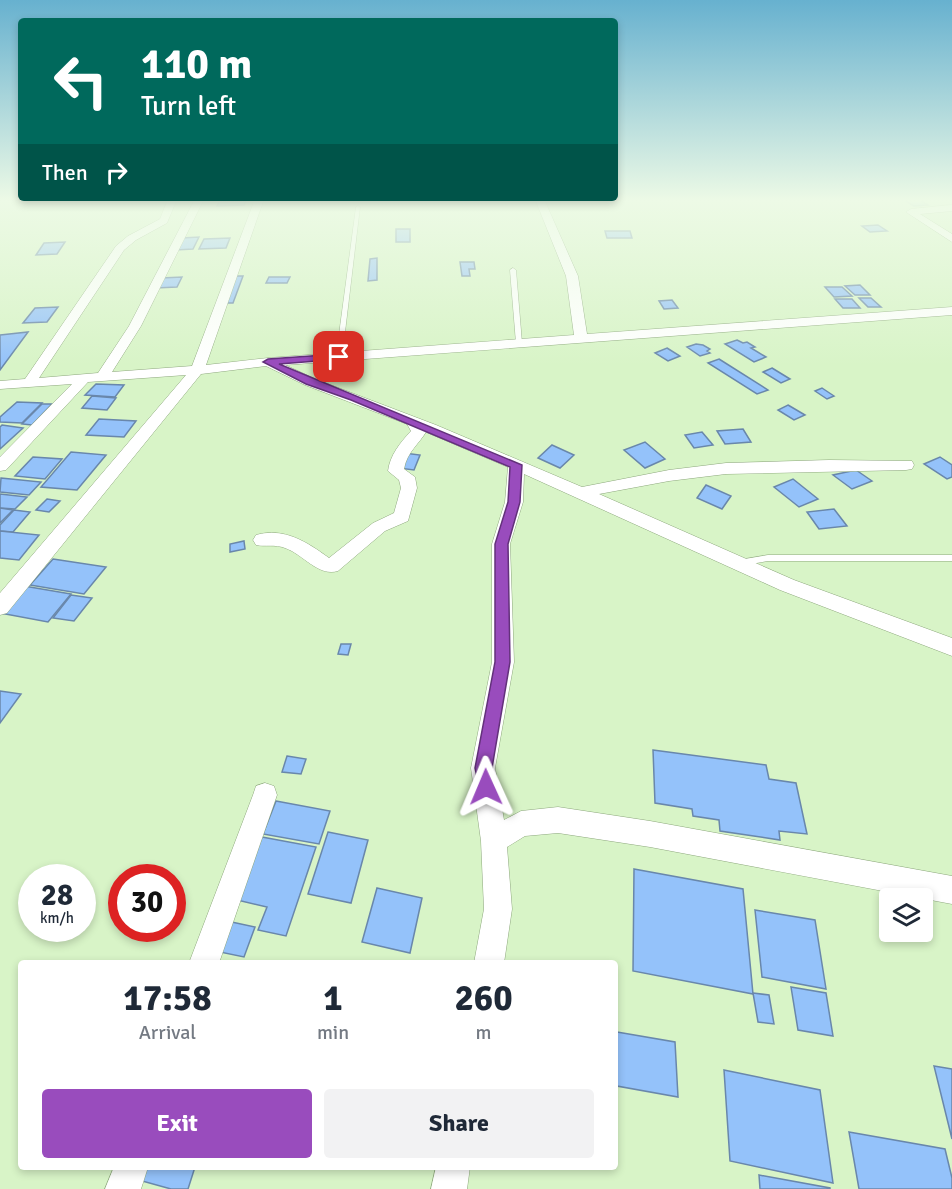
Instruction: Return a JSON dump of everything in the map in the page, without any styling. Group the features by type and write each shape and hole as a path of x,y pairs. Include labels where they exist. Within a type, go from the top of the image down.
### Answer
{"street":[{"path":"29,383 116,254"},
{"path":"103,377 135,326 171,254"},
{"path":"0,607 197,370 239,254"},
{"path":"563,254 572,276 581,339"},
{"path":"0,385 197,370 268,362 952,311"},
{"path":"268,362 310,382 516,465 787,585 952,647"},
{"path":"0,466 84,379"},
{"path":"262,540 274,538 287,540 305,549 324,564 331,566 379,527 402,517 409,488 407,477 396,471 396,467 401,452 419,432 413,422"},
{"path":"490,960 498,909 494,841 483,768 502,662 501,544 514,502 516,465"},
{"path":"579,494 700,471 803,465 906,465"},
{"path":"205,960 265,795"},
{"path":"494,841 521,824 558,820 650,834 952,890"},
{"path":"123,1189 129,1170"},
{"path":"449,1189 452,1170"}],"lane":[{"path":"339,357 352,254"},
{"path":"513,270 519,343"},
{"path":"739,563 768,558 952,558"}],"building":[{"path":"377,258 377,280 368,281 370,259"},
{"path":"460,262 474,262 475,269 469,269 470,276 462,276"},
{"path":"235,276 243,276 233,303 225,303"},
{"path":"182,277 177,287 156,288 161,278"},
{"path":"269,277 290,277 287,283 266,283"},
{"path":"860,285 870,295 855,295 845,286"},
{"path":"825,287 842,287 852,296 834,297"},
{"path":"859,298 871,298 881,307 868,307"},
{"path":"835,299 852,299 860,308 843,308"},
{"path":"672,300 678,308 664,309 659,301"},
{"path":"58,307 47,322 23,323 35,308"},
{"path":"28,332 0,370 0,335"},
{"path":"737,340 747,342 755,347 751,348 766,357 754,362 725,344"},
{"path":"696,344 710,349 707,351 710,353 700,356 687,347"},
{"path":"667,348 680,356 668,361 655,353"},
{"path":"719,359 768,390 757,394 708,363"},
{"path":"772,368 790,379 781,383 763,372"},
{"path":"96,384 124,385 115,397 85,395"},
{"path":"822,388 834,396 827,399 815,391"},
{"path":"92,396 116,398 107,410 82,408"},
{"path":"17,402 42,403 22,423 0,422 0,417"},
{"path":"42,404 52,404 32,425 22,424"},
{"path":"788,405 805,415 794,420 778,410"},
{"path":"99,419 136,421 124,437 86,435"},
{"path":"2,425 23,428 0,449 0,427"},
{"path":"743,429 751,442 725,444 717,431"},
{"path":"702,432 713,445 694,448 685,435"},
{"path":"645,442 665,459 645,468 624,450"},
{"path":"552,445 574,455 560,468 538,458"},
{"path":"71,452 106,455 77,490 41,487"},
{"path":"404,453 420,455 414,470 398,468"},
{"path":"33,457 62,459 45,479 15,476"},
{"path":"940,457 952,465 952,477 947,479 924,464"},
{"path":"856,470 872,481 852,489 833,475"},
{"path":"1,478 41,482 29,495 0,492"},
{"path":"793,479 818,499 799,507 774,487"},
{"path":"706,485 731,496 722,509 697,498"},
{"path":"0,494 27,497 15,509 0,508"},
{"path":"47,499 60,501 49,512 36,510"},
{"path":"0,508 13,510 0,523"},
{"path":"834,509 847,526 819,529 807,512"},
{"path":"14,510 30,512 13,532 0,531 0,525"},
{"path":"0,531 39,535 19,560 0,558"},
{"path":"244,541 245,549 230,552 230,544"},
{"path":"53,559 106,567 84,594 30,585"},
{"path":"24,586 71,594 48,622 0,613"},
{"path":"71,595 92,598 74,621 53,618"},
{"path":"341,644 351,644 348,655 338,654"},
{"path":"0,691 21,694 0,723"},
{"path":"653,750 766,765 769,779 796,783 807,834 779,831 780,840 720,831 719,820 693,816 692,809 655,803"},
{"path":"287,756 306,759 301,774 282,772"},
{"path":"276,801 330,811 319,844 263,834"},
{"path":"328,832 368,840 351,903 308,894"},
{"path":"262,837 316,847 286,936 258,930 267,907 237,900"},
{"path":"634,869 743,889 753,994 633,971"},
{"path":"377,888 422,898 410,953 362,942"},
{"path":"755,910 815,920 826,989 762,977"},
{"path":"227,921 255,927 244,957 215,951"},
{"path":"791,987 826,993 833,1036 798,1030"},
{"path":"753,993 769,995 774,1024 758,1022"},
{"path":"618,1032 675,1042 678,1097 618,1086"},
{"path":"934,1066 952,1069 952,1139"},
{"path":"724,1070 820,1090 833,1183 730,1161"},
{"path":"849,1132 945,1149 952,1178 952,1189 859,1189"},
{"path":"138,1170 194,1170 188,1189 171,1189 135,1179"},
{"path":"759,1175 830,1188 830,1189 760,1189"}],"route":[{"path":"339,357 268,362 310,382 431,428 516,465 514,502 501,544 502,662 483,768 486,787"}]}
